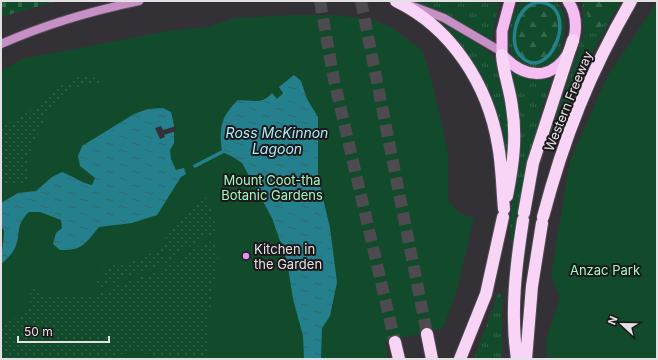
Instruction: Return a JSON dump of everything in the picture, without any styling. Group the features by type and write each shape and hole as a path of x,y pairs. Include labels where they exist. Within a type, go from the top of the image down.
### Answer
{"highway":[{"path":"398,1 416,11 434,25 461,56 472,73 482,93 495,130 498,145 504,212"},
{"path":"460,359 486,294 514,160 515,134 502,53 503,25 510,1"},
{"name":"Western Freeway","path":"526,359 532,286 543,220 556,168 572,122 598,61 631,1"},
{"path":"517,359 514,340 515,297 518,257 524,217 533,163 573,40 575,22 572,4"},
{"path":"502,53 521,71 531,74 542,74 549,72 559,65 566,56 573,40"},
{"path":"427,334 432,359"},
{"path":"395,342 399,359"}],"main road":[{"path":"1,44 25,33 71,17 139,1"},
{"path":"398,1 444,18 502,53"}],"green space":[{"path":"1,1 57,1 1,17"},
{"path":"411,1 468,1 480,3 499,3 491,42 452,18"},
{"path":"523,1 555,1 559,4 563,12 565,25 561,48 555,60 549,65 535,68 521,64 512,53 509,46 509,36 514,15 516,9"},
{"path":"582,1 621,1 574,90 553,147 549,148 547,144 584,32"},
{"path":"587,1 614,1 599,30 595,31 589,21"},
{"name":"Anzac Park","path":"657,2 657,359 547,359 546,340 560,298 551,275 570,161 607,77"},
{"path":"535,3 548,5 556,13 559,25 558,38 553,49 545,58 535,61 524,57 519,51 515,36 516,28 523,12"},
{"name":"Mount Coot-tha Botanic Gardens","path":"291,15 337,15 373,20 389,26 417,46 423,53 431,78 448,152 448,199 453,207 461,214 474,218 457,290 443,328 385,342 388,359 1,359 1,71 22,59 173,30 207,27 235,18"},
{"path":"437,22 450,27 467,37 484,48 494,58 507,114 509,138 508,147 505,153 499,134"},
{"path":"510,71 530,79 552,79 542,108 525,174 514,247 510,229 512,204 520,159 521,137 517,103"},
{"path":"83,75 95,78 101,82 70,89 47,115 32,147 26,165 28,184 1,185 1,124 16,121 63,85"},
{"path":"204,194 213,213 217,236 202,238 176,256 157,250 178,222"},
{"path":"215,241 218,259 209,314 206,359 158,359 155,356 129,349 115,359 1,359 1,327 30,308 30,291 36,288 42,295 96,295 125,282 162,270 204,242"},
{"path":"155,251 174,258 161,266 122,279 99,290 100,286 96,285 96,281 105,278 102,268 139,260"},
{"path":"498,294 502,294 502,359 474,359"}],"water":[{"name":"Ross McKinnon Lagoon","path":"294,75 301,81 307,99 318,117 318,177 330,228 337,282 330,316 322,328 321,359 304,359 303,336 293,299 287,261 272,218 242,163 222,152 221,144 221,130 224,118 227,112 238,100 261,100 268,97 272,93 277,99 283,93 279,87"},
{"path":"163,108 171,112 174,125 174,143 170,150 171,159 176,170 184,168 186,174 181,177 157,215 132,223 99,227 86,242 78,248 60,250 53,244 56,233 62,228 61,220 40,212 29,212 24,217 19,227 15,248 10,256 1,264 4,230 1,227 1,203 18,193 36,191 52,177 62,172 84,183 92,185 95,178 80,166 78,156 82,146 134,114 148,109"}],"pier":[{"path":"161,126 163,130 176,126 176,131 164,135 165,137 160,139 155,128"}],"waterway":[{"path":"539,2 552,7 559,16 560,29 556,43 550,54 541,61 530,62 519,54 514,40 515,32 520,16 525,9 531,4 539,2"},
{"path":"195,166 222,152"}],"tunnel":[{"path":"320,1 334,80 395,342"},
{"path":"361,1 427,334"}],"place":[{"name":"Kitchen in the Garden","path":"246,256"}]}
